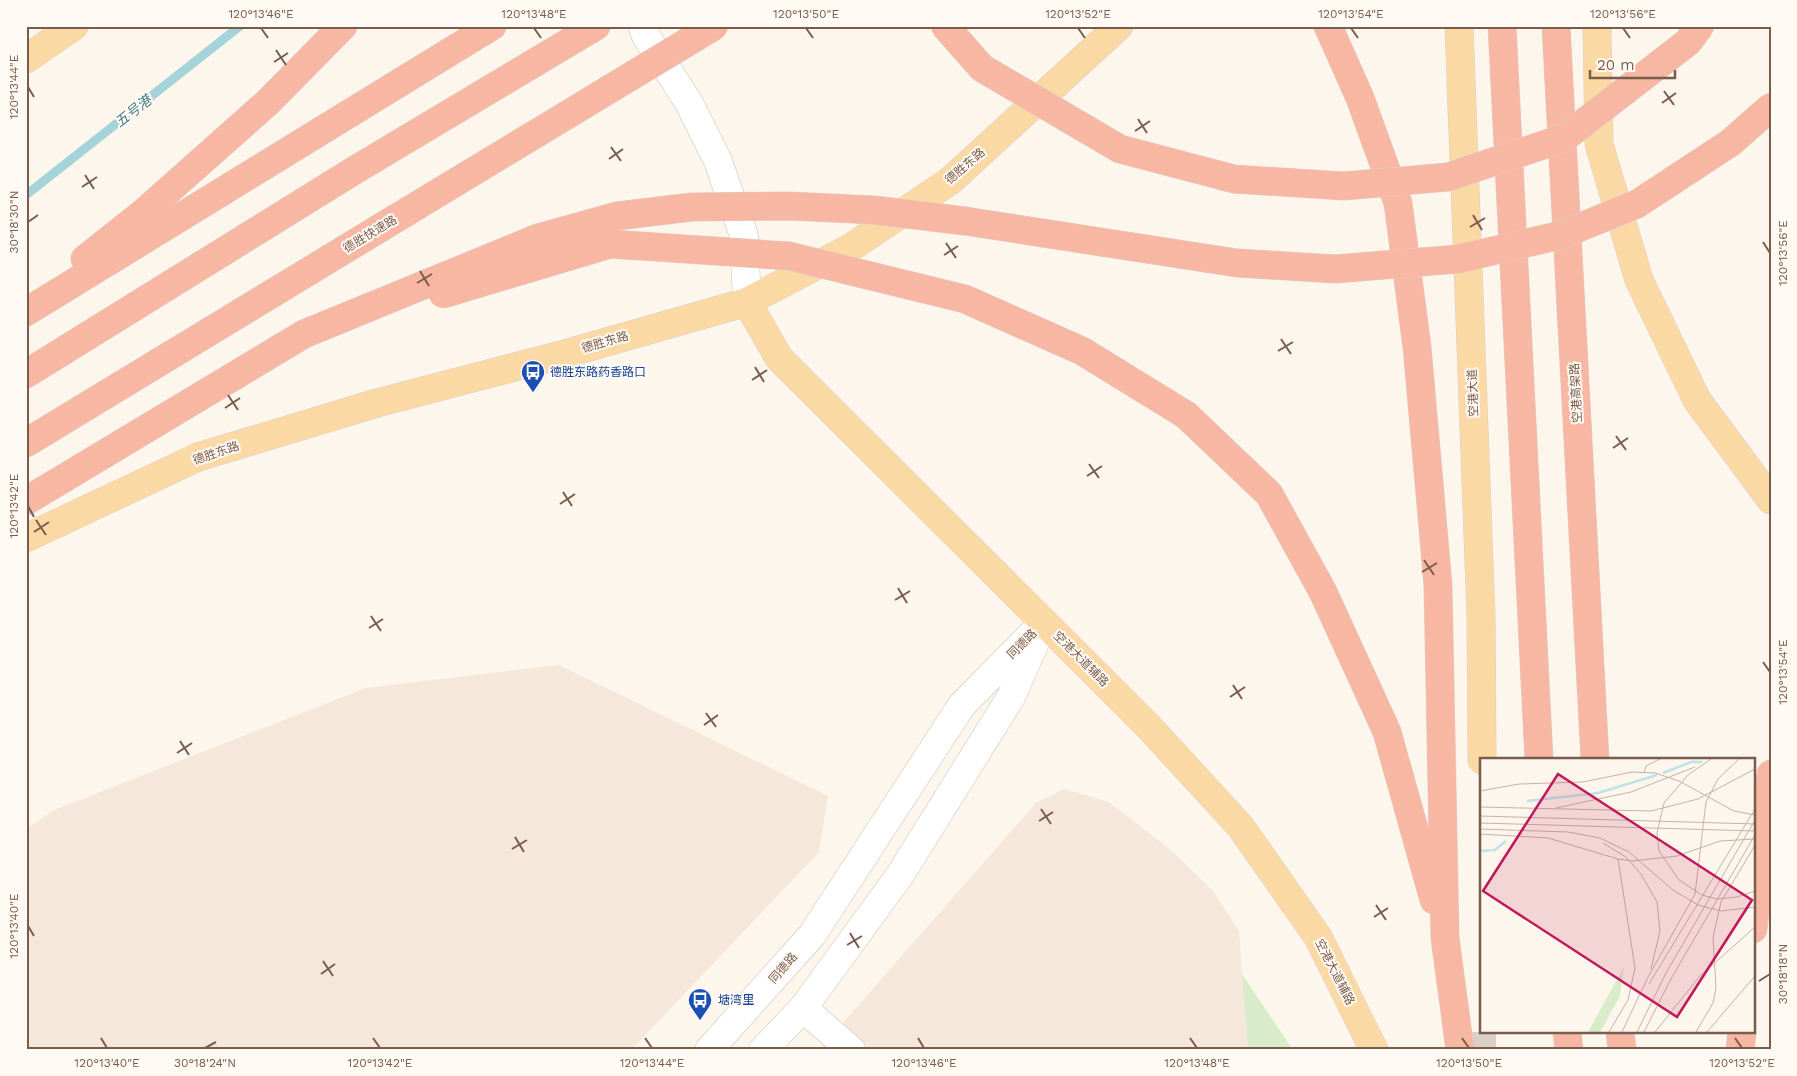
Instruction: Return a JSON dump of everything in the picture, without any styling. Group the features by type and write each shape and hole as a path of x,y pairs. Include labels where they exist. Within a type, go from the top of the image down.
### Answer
{"highway":[{"path":"26,307 143,213 267,103 343,26"},
{"path":"26,312 492,26"},
{"path":"26,374 355,170 596,26"},
{"name":"德胜快速路","path":"26,443 714,26"},
{"path":"945,26 982,68 1120,149 1234,179 1344,186 1448,177 1564,138 1688,42 1700,26"},
{"path":"1328,26 1360,98 1398,203 1417,347 1438,585 1445,938 1460,1050"},
{"path":"1502,26 1539,758"},
{"name":"空港高架路","path":"1556,26 1595,758"},
{"path":"26,501 304,334 538,238 618,216 692,206 788,206 874,210 966,221 1237,263 1335,269 1458,259 1561,235 1637,204 1730,143 1771,106"},
{"path":"304,334 610,244 789,256 965,299 1082,352 1186,415 1270,494 1323,592 1387,732 1445,938"},
{"path":"1754,920 1771,774"},
{"path":"1567,1034 1570,1050"},
{"path":"1620,1034 1622,1050"},
{"path":"1740,1050 1742,1034"}],"main road":[{"path":"26,59 74,26"},
{"name":"德胜东路","path":"26,538 198,457 377,403 561,355 747,302 850,248 950,180 1119,26"},
{"name":"空港大道","path":"1459,26 1481,616 1482,758"},
{"path":"1597,26 1599,144 1639,280 1697,400 1771,500"},
{"name":"空港大道辅路","path":"747,302 779,358 1148,726 1240,826 1318,937 1374,1050"}],"street":[{"path":"642,26 646,36 689,103 718,161 744,236 747,302"},
{"name":"同德路","path":"763,1050 803,1008 900,875 1011,697 1044,622"},
{"name":"同德路","path":"708,1050 812,935 962,704 1044,622"},
{"path":"803,1008 851,1050"}],"shaded area":[{"path":"559,665 828,796 819,852 631,1050 26,1050 26,829 54,810 366,688"},
{"path":"1064,789 1109,802 1171,850 1213,891 1239,931 1248,1050 819,1050 1036,803"}],"green space":[{"path":"1242,974 1293,1050 1248,1050"}],"waterway":[{"name":"五号港","path":"26,195 240,26"}],"tunnel":[{"path":"1482,1034 1482,1050"}],"place":[{"name":"德胜东路药香路口","path":"533,393"},
{"name":"塘湾里","path":"700,1021"}]}
